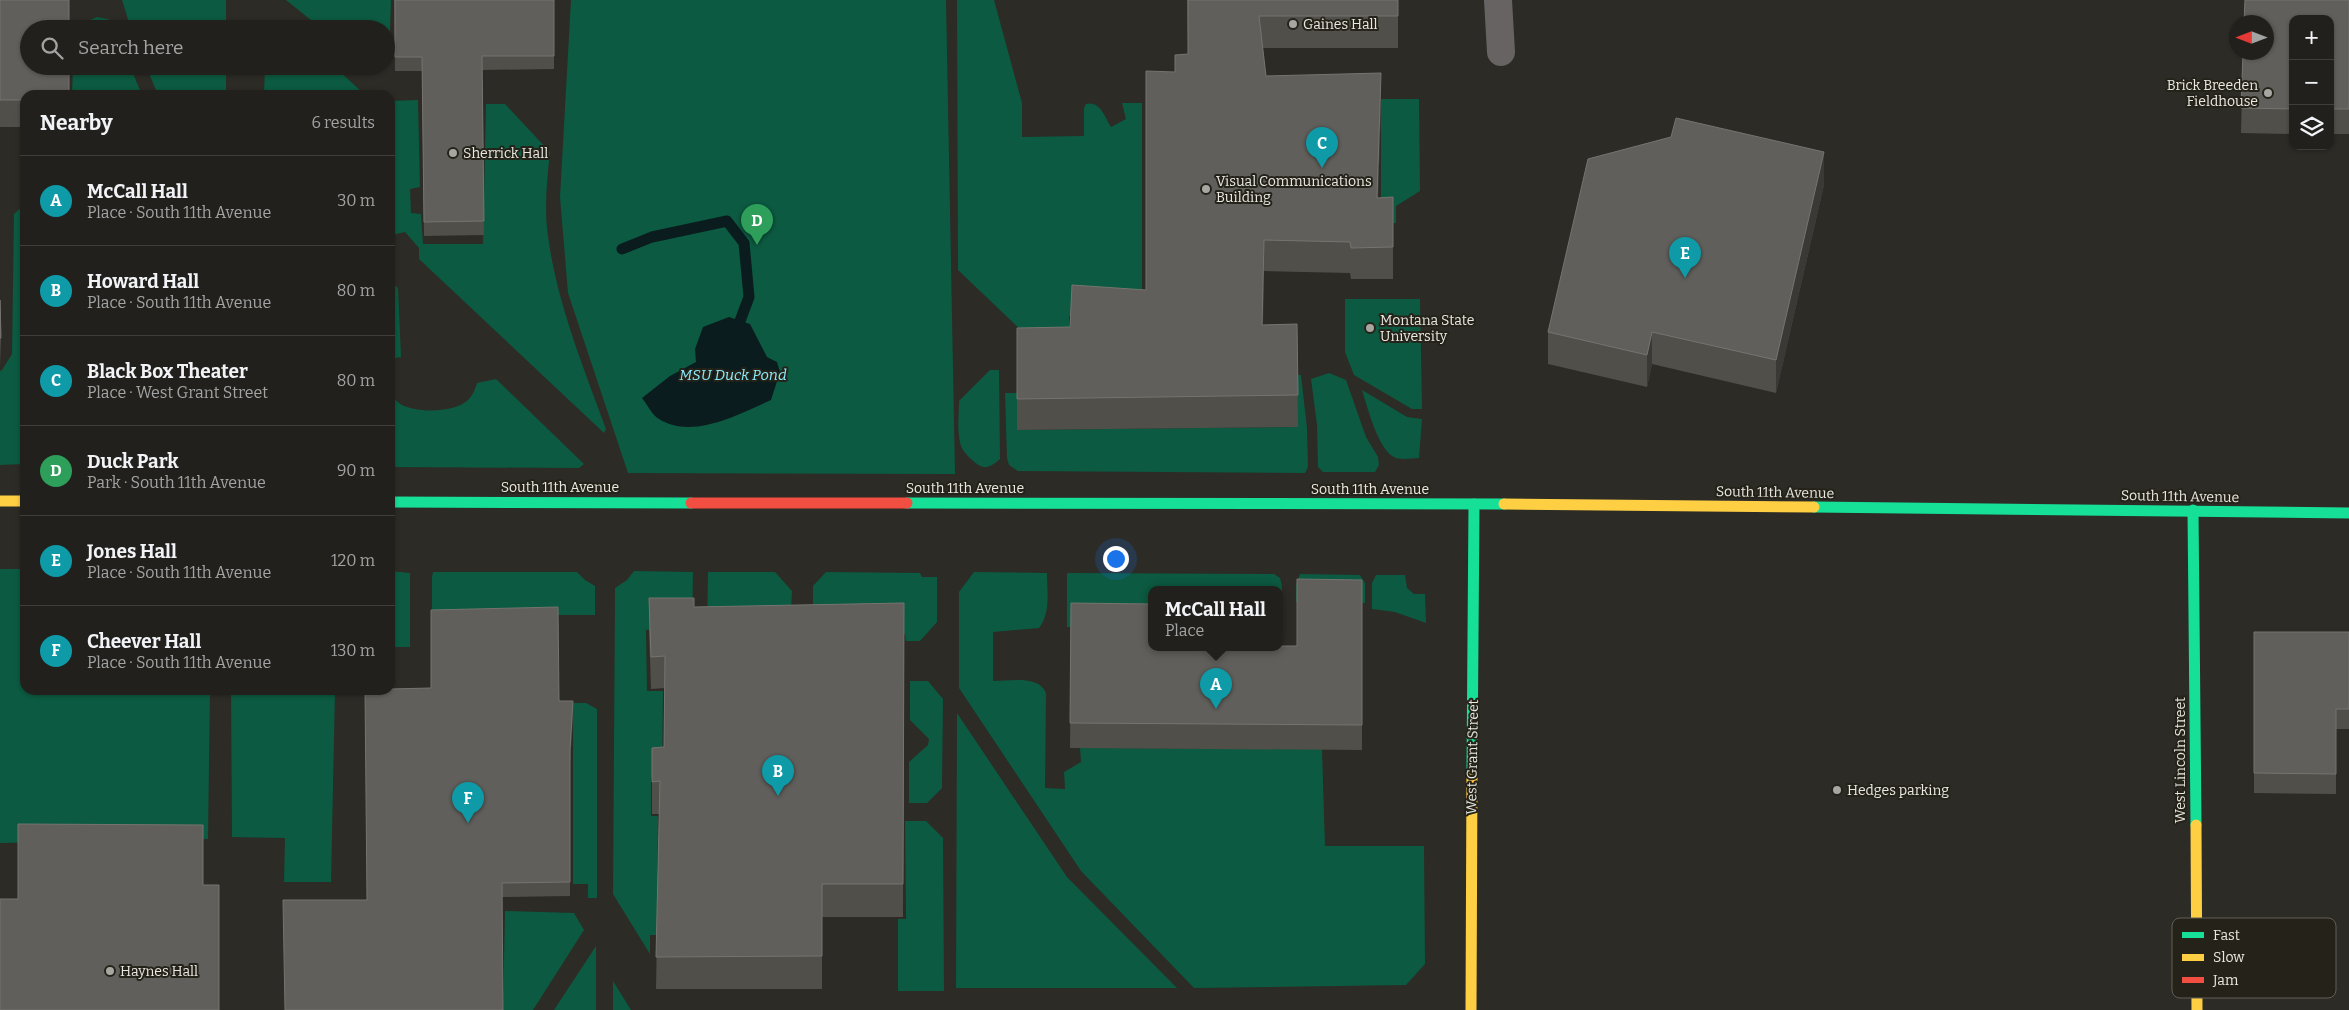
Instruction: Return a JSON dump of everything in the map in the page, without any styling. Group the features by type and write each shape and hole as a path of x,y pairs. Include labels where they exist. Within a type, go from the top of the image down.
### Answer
{"street":[{"path":"1498,0 1501,52"},
{"path":"0,501 20,501"},
{"name":"South 11th Avenue","path":"395,502 1474,504 2349,513"},
{"name":"West Grant Street","path":"1471,1010 1474,504"},
{"name":"West Lincoln Street","path":"2193,510 2196,918"}],"green space":[{"path":"122,0 226,0 226,20 128,20"},
{"path":"286,0 391,0 390,20 311,20"},
{"path":"571,0 946,0 955,474 628,473 568,293 560,197"},
{"path":"957,0 994,0 1022,103 1022,137 1084,136 1084,108 1086,104 1095,104 1104,114 1111,127 1126,119 1122,103 1142,103 1142,304 1091,316 1069,316 1069,335 1026,335 958,270"},
{"path":"97,17 109,20 90,20"},
{"path":"73,75 134,75 140,90 72,90"},
{"path":"150,75 226,75 226,90 156,90"},
{"path":"265,75 344,75 360,90 264,90"},
{"path":"1381,99 1419,99 1420,191 1396,206 1396,223 1381,223"},
{"path":"418,100 420,187 410,189 411,213 421,214 423,244 483,244 486,104 505,104 550,152 546,215 552,261 564,310 606,429 604,433 419,259 419,248 405,232 395,234 395,101"},
{"path":"20,209 20,464 0,465 0,371 12,354 14,214"},
{"path":"395,285 398,288 401,357 395,358"},
{"path":"1345,299 1420,299 1422,409 1412,409 1354,375 1345,352"},
{"path":"990,370 999,370 1000,459 988,467 984,467 974,462 961,447 959,401"},
{"path":"1329,373 1346,380 1366,437 1378,457 1379,465 1375,472 1323,472 1318,467 1317,425 1311,379"},
{"path":"1297,375 1301,375 1307,428 1308,467 1305,473 1018,471 1009,465 1007,458 1005,393 1017,393 1017,430 1297,427"},
{"path":"496,379 584,464 579,468 395,467 395,400 409,408 426,410 445,409 462,404 468,400 473,394 477,383"},
{"path":"1362,390 1407,417 1422,419 1419,458 1399,459 1384,448 1370,417"},
{"path":"0,569 20,569 20,695 210,695 208,839 0,843"},
{"path":"634,571 693,572 692,628 646,630 647,691 663,691 662,777 651,778 651,816 658,816 657,935 650,935 650,954 613,894 615,588 627,580"},
{"path":"395,572 410,573 410,647 395,647"},
{"path":"433,572 577,572 595,586 595,615 432,615"},
{"path":"708,572 775,572 792,591 790,633 707,635"},
{"path":"826,572 920,573 922,577 937,577 937,622 920,641 906,641 905,634 813,634 813,586"},
{"path":"974,572 1047,573 1047,609 1039,628 993,632 993,681 1031,681 1042,687 1046,693 1045,788 1065,789 1064,772 1081,762 1080,748 1322,749 1325,846 1424,846 1425,964 1406,985 1194,988 1081,871 959,688 959,592"},
{"path":"1067,573 1274,574 1280,578 1282,586 1148,586 1148,627 1067,627"},
{"path":"1300,574 1360,575 1365,583 1365,603 1296,602 1296,585"},
{"path":"1376,575 1405,575 1407,588 1414,594 1425,594 1426,623 1395,612 1372,609 1372,583"},
{"path":"910,681 928,681 943,699 942,788 927,803 909,803 909,762 928,745 929,739 910,720"},
{"path":"231,695 335,695 331,882 284,882 285,838 232,837"},
{"path":"573,703 586,703 597,709 597,898 588,898 588,884 573,884"},
{"path":"957,713 1067,877 1177,988 956,988"},
{"path":"905,821 926,821 943,838 944,991 898,991 898,919 906,919"},
{"path":"505,911 574,913 584,930 533,1010 503,1010"},
{"path":"596,946 596,1010 554,1010"},
{"path":"613,981 631,1010 613,1010"}],"water":[{"name":"MSU Duck Pond","path":"729,317 750,324 767,357 777,362 780,372 771,400 730,418 701,426 686,427 672,425 656,417 642,398 670,376 696,362 695,349 703,327"}],"building":[{"path":"0,0 69,0 69,20 20,20 20,75 69,75 69,90 20,90 20,100 0,100"},
{"name":"Sherrick Hall","path":"395,0 554,0 554,56 482,56 484,221 424,222 422,57 395,57"},
{"path":"1188,0 1398,0 1398,16 1259,16 1266,76 1381,73 1377,198 1393,197 1393,247 1351,248 1350,242 1264,240 1262,325 1297,324 1298,395 1017,399 1017,328 1070,327 1072,285 1146,290 1146,71 1175,72 1175,55 1188,54"},
{"name":"Brick Breeden Fieldhouse","path":"2245,0 2349,0 2349,109 2334,109 2334,15 2289,15 2289,109 2241,108 2243,60 2274,60 2274,15 2244,15"},
{"path":"1676,118 1824,152 1776,360 1652,332 1647,355 1548,332 1588,159 1671,137"},
{"path":"0,300 1,338 0,338"},
{"path":"1297,579 1362,580 1362,725 1070,723 1071,603 1148,604 1148,651 1283,651 1283,646 1297,646"},
{"path":"649,598 694,598 694,607 904,603 903,884 822,884 822,956 656,957 660,781 652,782 652,748 664,747 665,656 651,657"},
{"path":"558,607 559,701 573,701 570,750 570,882 502,883 503,1010 285,1010 283,900 367,900 365,695 395,695 395,689 431,688 431,610"},
{"path":"2254,632 2349,632 2349,709 2336,709 2336,774 2254,773"},
{"name":"Haynes Hall","path":"18,824 203,825 203,885 219,885 219,1010 0,1010 0,899 18,899"}],"waterway":[{"path":"622,249 652,237 727,221 744,243 749,297 740,321"}],"traffic: fast":[{"path":"395,502 691,503"},
{"path":"907,503 1504,504"},
{"path":"1472,771 1474,504"},
{"path":"1814,507 2349,513"},
{"path":"2193,510 2196,825"}],"traffic: slow":[{"path":"0,501 20,501"},
{"path":"1504,504 1814,507"},
{"path":"1471,1010 1472,771"},
{"path":"2196,825 2197,918"},
{"path":"2197,998 2197,1010"}],"traffic: jam":[{"path":"691,503 907,503"}],"place":[{"name":"Gaines Hall","path":"1293,24"},
{"name":"Brick Breeden Fieldhouse","path":"2268,93"},
{"name":"Sherrick Hall","path":"453,153"},
{"name":"Black Box Theater","path":"1322,168"},
{"name":"Visual Communications Building","path":"1206,189"},
{"name":"Duck Park","path":"757,245"},
{"name":"Jones Hall","path":"1685,278"},
{"name":"Montana State University","path":"1370,328"},
{"name":"McCall Hall","path":"1216,709"},
{"name":"Hedges parking","path":"1837,790"},
{"name":"Howard Hall","path":"778,796"},
{"name":"Cheever Hall","path":"468,823"},
{"name":"Haynes Hall","path":"110,971"}]}
